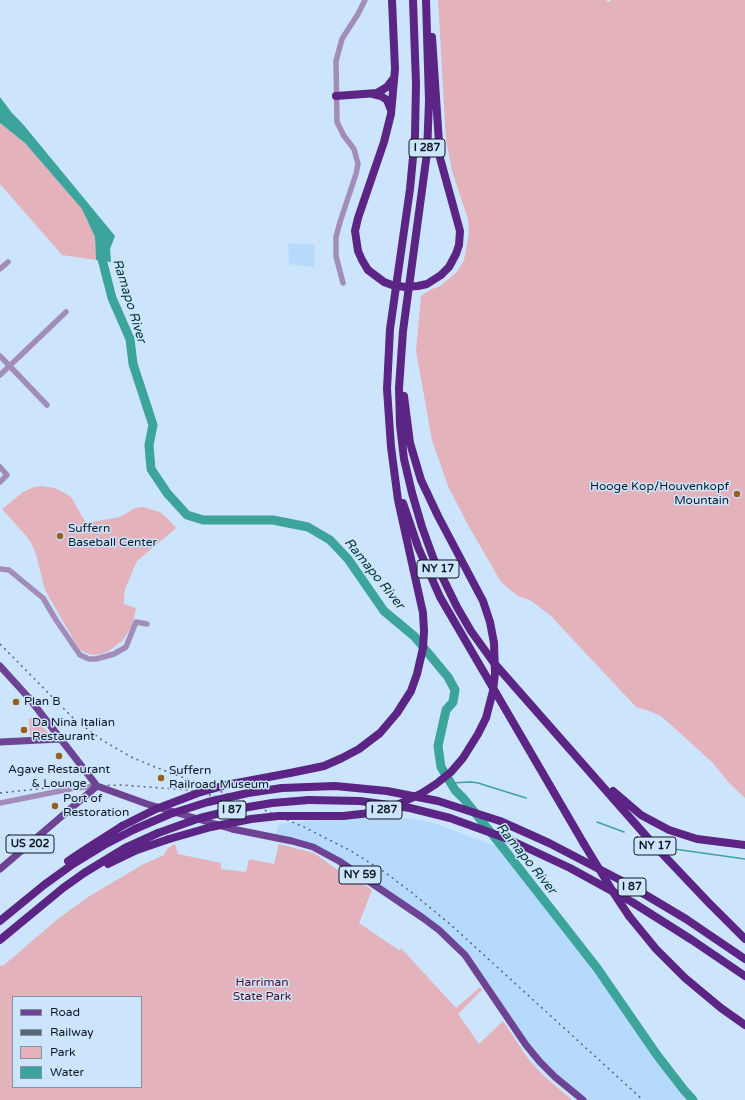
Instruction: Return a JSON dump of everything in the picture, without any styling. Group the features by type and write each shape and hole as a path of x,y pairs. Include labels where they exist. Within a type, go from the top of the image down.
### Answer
{"highway":[{"path":"392,0 395,77 391,114 385,138 356,227 355,237 358,252 368,270 384,282 405,287 423,285 441,275 449,267 456,254 460,240 460,231 440,158 434,66 427,0"},
{"name":"I 287","path":"23,902 70,860 86,849 122,826 168,803 235,783 314,768 333,762 359,749 373,739 392,720 410,691 419,666 423,648 423,613 401,514 391,447 387,370 392,311 414,154 416,102 412,0"},
{"name":"I 287","path":"73,881 121,857 169,839 211,827 251,819 278,816 343,816 370,813 396,806 422,793 450,772 463,758 486,718 493,691 495,673 494,643 490,622 483,601 432,504 417,467 410,442 406,415 401,350 406,301 427,153 429,101 427,0"},
{"path":"372,94 387,87 395,77"},
{"path":"336,96 372,94 381,96 387,100 391,108 391,114"},
{"name":"NY 17","path":"401,350 399,408 404,459 416,510 434,560 457,607 478,642 506,678 677,869 745,939"},
{"name":"NY 17","path":"397,485 418,547 440,597 615,895 629,916 656,949 685,978 721,1008 745,1025"},
{"path":"569,749 618,796 637,812 654,823 678,834 697,839 745,844"},
{"name":"I 87","path":"0,922 23,902 83,857 135,829 170,814 208,802 248,793 282,788 321,786 361,788 407,794 451,805 513,826 566,851 629,885 695,925 745,960"},
{"name":"I 87","path":"0,940 73,881 125,848 158,833 194,820 237,808 277,802 346,800 385,804 450,818 532,849 590,878 647,911 745,976"}],"main road":[{"path":"0,666 29,698 97,786"},
{"path":"0,742 61,739"},
{"name":"US 202","path":"0,870 97,786"},
{"name":"NY 59","path":"97,786 147,804 232,829 292,841 313,847 324,853 439,930 465,955 526,1045 540,1062 555,1078 583,1100"}],"street":[{"path":"344,283 336,256 336,237 358,164 354,149 344,136 337,122 335,69 337,53 342,39 365,0"},
{"path":"0,269 8,262"},
{"path":"0,375 66,312"},
{"path":"0,356 47,406"},
{"path":"0,467 7,475 0,482"},
{"path":"0,569 9,570 43,598 80,656 89,659 96,659 114,654 126,647 136,622 147,624"},
{"path":"0,803 76,788 97,786"}],"shaded area":[{"path":"288,243 315,245 314,267 293,264 292,266 289,264"},
{"path":"391,816 431,822 504,849 597,968 657,1055 693,1100 583,1100 540,1062 454,943 324,853 275,837 279,824 328,819"}],"green space":[{"path":"438,0 605,0 609,2 611,0 745,0 745,798 730,784 712,762 661,716 636,707 550,615 530,600 518,596 501,582 468,525 448,486 432,440 416,351 421,296 440,286 457,272 464,260 469,233 468,219 452,171 446,140"},
{"path":"0,123 25,143 82,209 95,237 96,260 62,255 0,184"},
{"path":"42,486 54,488 71,497 86,523 120,517 135,508 143,507 160,512 176,528 137,561 125,589 124,598 124,604 136,608 132,626 123,640 109,651 93,655 79,649 45,590 36,554 31,543 2,509 23,492 34,487"},
{"path":"34,717 50,735 30,736 29,719"},
{"name":"Harriman State Park","path":"175,844 178,854 221,863 221,869 246,872 249,859 274,864 279,844 314,853 346,876 348,874 372,890 359,923 400,951 401,948 456,1008 480,987 482,990 458,1014 479,1044 503,1021 529,1060 544,1076 572,1100 0,1100 0,966 4,965 59,918 88,897 142,865 164,855 168,848"}],"water":[{"path":"0,97 115,236 110,249 111,262 96,260 95,237 82,209 25,143 0,123"}],"waterway":[{"name":"Ramapo River","path":"102,250 101,255 112,298 130,339 133,364 153,425 149,445 151,469 167,493 187,515 203,520 273,520 308,527 330,540 348,559 384,611 414,636 448,677 455,690 453,702 446,710 438,746 441,767 455,790 504,849 597,968 657,1055 693,1100"},
{"path":"450,783 478,783 526,798"},
{"path":"597,822 624,832"},
{"path":"674,849 745,859"}],"railway":[{"path":"0,644 74,719 102,740 131,757 227,794 306,828 351,851 383,871 451,925 643,1100"},
{"path":"0,793 56,787 122,785 188,790 223,798"}],"place":[{"name":"Hooge Kop/Houvenkopf Mountain","path":"737,494"},
{"name":"Suffern Baseball Center","path":"60,536"},
{"name":"Plan B","path":"16,702"},
{"name":"Da Nina Italian Restaurant","path":"24,730"},
{"name":"Agave Restaurant & Lounge","path":"59,756"},
{"name":"Suffern Railroad Museum","path":"161,778"},
{"name":"Port of Restoration","path":"55,806"}]}
